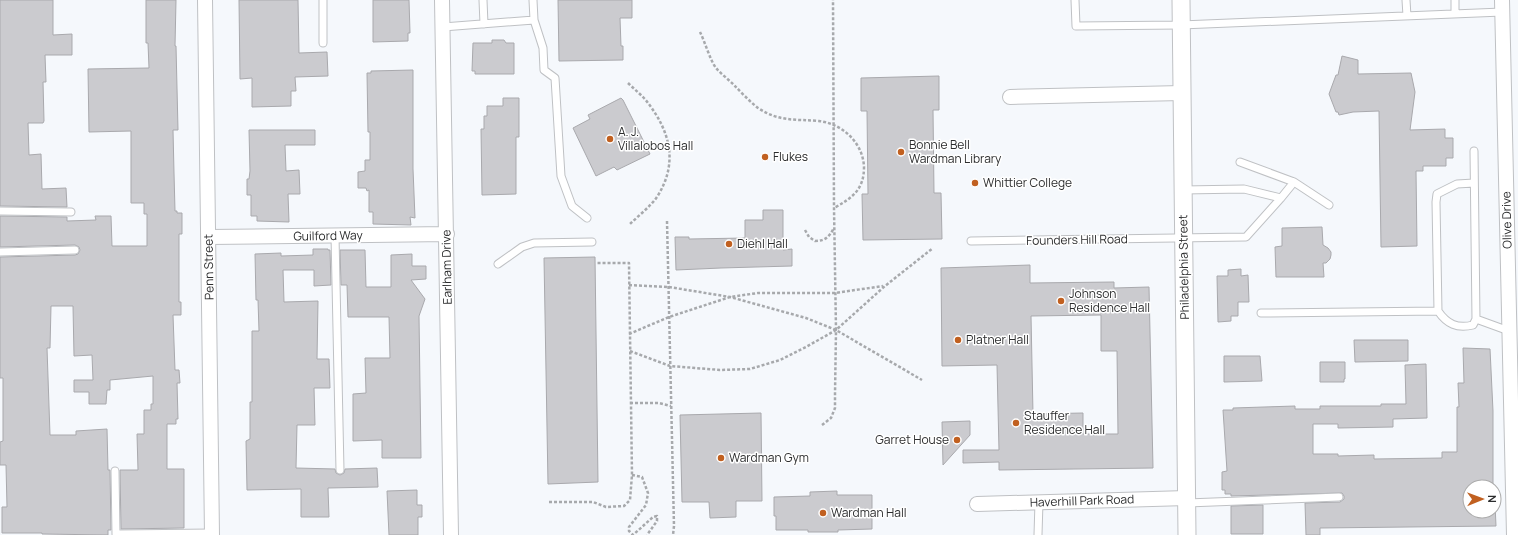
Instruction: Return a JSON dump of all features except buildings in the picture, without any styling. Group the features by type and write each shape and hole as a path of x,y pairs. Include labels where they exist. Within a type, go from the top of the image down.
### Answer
{"street":[{"name":"Penn Street","path":"205,0 212,534"},
{"name":"Earlham Drive","path":"442,0 451,535"},
{"name":"Philadelphia Street","path":"1181,0 1187,535"},
{"name":"Olive Drive","path":"1502,6 1514,535"},
{"path":"1010,97 1182,93"},
{"name":"Guilford Way","path":"209,237 447,234"},
{"name":"Haverhill Park Road","path":"977,504 1187,500"}],"lane":[{"path":"322,0 324,43"},
{"path":"483,0 484,24"},
{"path":"533,0 534,20 543,48 544,70 555,78 561,176 572,206 587,218"},
{"path":"1075,0 1076,26 1181,25 1455,14 1502,6"},
{"path":"1406,0 1407,16"},
{"path":"1455,0 1455,14"},
{"path":"443,27 534,20"},
{"path":"1474,151 1476,319 1473,325 1459,327 1444,320 1438,311 1436,202 1437,194 1457,184 1474,184"},
{"path":"1240,162 1294,182 1329,205"},
{"name":"Founders Hill Road","path":"971,241 1246,237 1294,182"},
{"path":"1183,190 1244,189 1281,198"},
{"path":"0,212 72,212"},
{"path":"335,236 340,470"},
{"path":"498,264 522,247 534,243 592,242"},
{"path":"0,252 74,250"},
{"path":"1261,313 1438,311"},
{"path":"1476,319 1509,331"},
{"path":"115,471 116,534 212,534"},
{"path":"1187,500 1339,497"},
{"path":"1038,535 1039,502"}],"path":[{"path":"822,425 830,418 835,408 836,330 833,0"},
{"path":"700,32 715,67 757,107 772,116 802,121 820,121 833,125 848,134 858,145 864,160 864,175 859,188 850,199 834,208"},
{"path":"628,83 648,102 661,124 668,140 670,159 666,180 656,198 629,225"},
{"path":"667,221 673,535"},
{"path":"805,230 809,237 815,241 822,241 828,237 834,228"},
{"path":"630,350 670,366 720,370 750,369 780,360 836,330 885,286 933,248"},
{"path":"549,502 593,502 606,507 624,506 630,500 632,475 629,262 596,263"},
{"path":"629,285 669,287 730,297 806,318 836,330 922,380"},
{"path":"629,334 669,317 730,297 758,293 835,293 885,286"},
{"path":"630,404 659,403 671,406"},
{"path":"632,475 642,477 648,493 646,505 629,527 629,531 633,534 653,516 657,516 657,521 647,535"}],"place":[{"name":"A. J. Villalobos Hall","path":"610,139"},
{"name":"Bonnie Bell Wardman Library","path":"901,152"},
{"name":"Flukes","path":"765,157"},
{"name":"Whittier College","path":"975,183"},
{"name":"Diehl Hall","path":"729,244"},
{"name":"Johnson Residence Hall","path":"1061,301"},
{"name":"Platner Hall","path":"958,340"},
{"name":"Stauffer Residence Hall","path":"1016,423"},
{"name":"Garret House","path":"957,440"},
{"name":"Wardman Gym","path":"721,458"},
{"name":"Wardman Hall","path":"823,513"}]}
